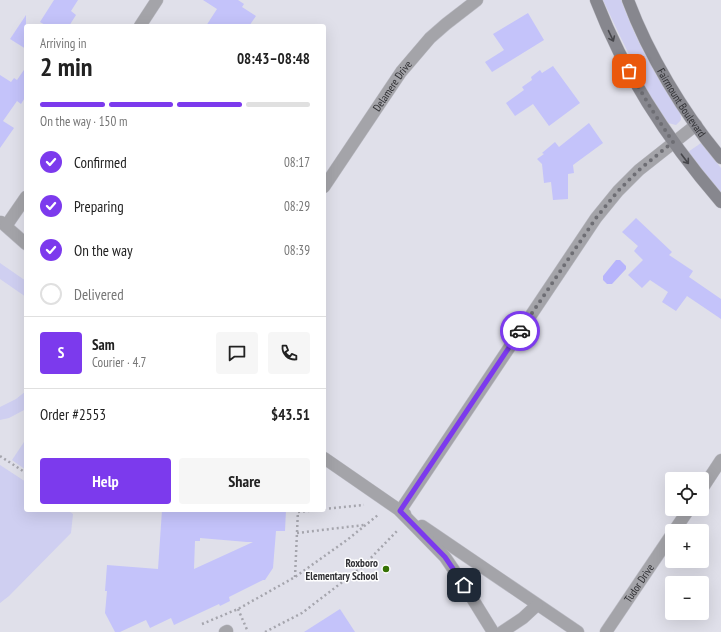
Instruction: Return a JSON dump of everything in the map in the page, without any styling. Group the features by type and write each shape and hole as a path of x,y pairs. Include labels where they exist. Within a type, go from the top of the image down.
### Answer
{"main road":[{"path":"596,0 605,23 624,62 652,110 693,169 721,202"},
{"name":"Fairmount Boulevard","path":"628,0 642,33 676,96 721,158"}],"street":[{"path":"141,24 157,0"},
{"name":"Delamere Drive","path":"326,184 406,66 430,38 477,0"},
{"path":"400,511 596,218 618,191 639,170 696,125"},
{"path":"24,198 3,224 24,242"},
{"path":"326,459 578,632"},
{"path":"709,478 721,460"},
{"path":"400,511 445,557 493,632"},
{"name":"Tudor Drive","path":"606,632 665,544"},
{"path":"502,632 524,618 537,605"}],"path":[{"path":"0,456 24,472"},
{"path":"326,509 364,505"},
{"path":"295,576 298,512"},
{"path":"202,624 238,609 295,576 347,540 378,515"},
{"path":"297,533 365,525"},
{"path":"265,632 302,613 362,567 397,531"},
{"path":"238,609 248,632"}],"shaded area":[{"path":"603,0 621,0 636,37 655,73 679,110 681,120 676,125 668,123 646,89"},
{"path":"701,143 721,168 721,192 688,152"},
{"path":"616,260 620,260 626,266 626,269 612,284 607,284 603,280 603,276"},
{"path":"0,263 24,280 24,296 0,279"},
{"path":"24,393 24,410 9,418 0,420 0,407 16,399"},
{"path":"24,442 24,469 12,460"},
{"path":"0,465 24,481 24,512 70,512 73,514 71,533 9,596 0,603"}],"building":[{"path":"54,0 78,0 71,11 76,15 70,24 44,24 40,22"},
{"path":"203,0 238,0 244,4 242,7 256,16 250,24 207,24 217,9"},
{"path":"528,13 544,40 492,72 485,62 504,50 493,34"},
{"path":"26,15 26,24 24,24 24,48 10,39"},
{"path":"553,66 580,103 549,126 533,104 515,116 506,103 524,90 522,87 532,80 531,77 540,70 542,73"},
{"path":"24,70 24,99 21,104 17,101 3,121 14,128 0,148 0,75 11,82 14,78 17,80"},
{"path":"589,123 603,143 573,165 574,173 568,174 568,199 553,200 551,182 544,183 542,164 537,159 555,142 559,147"},
{"path":"636,218 672,252 669,255 693,271 689,277 721,299 721,319 687,296 676,311 662,302 668,292 650,280 642,288 628,275 643,260 634,251 638,246 622,232"},
{"path":"162,512 286,512 285,531 276,531 273,568 265,580 229,597 230,601 220,606 219,604 174,625 171,618 150,628 146,620 120,632 115,632 105,613 107,565 158,569","holes":["200,538 253,542 194,569 195,541 200,541"]},
{"path":"340,609 355,632 304,632"}],"way so far":[{"path":"520,331 596,218 618,191 639,170 673,142 629,71"}],"place":[{"name":"Roxboro Elementary School","path":"386,569"}],"route":[{"path":"464,585 445,557 400,511 520,331"}]}
